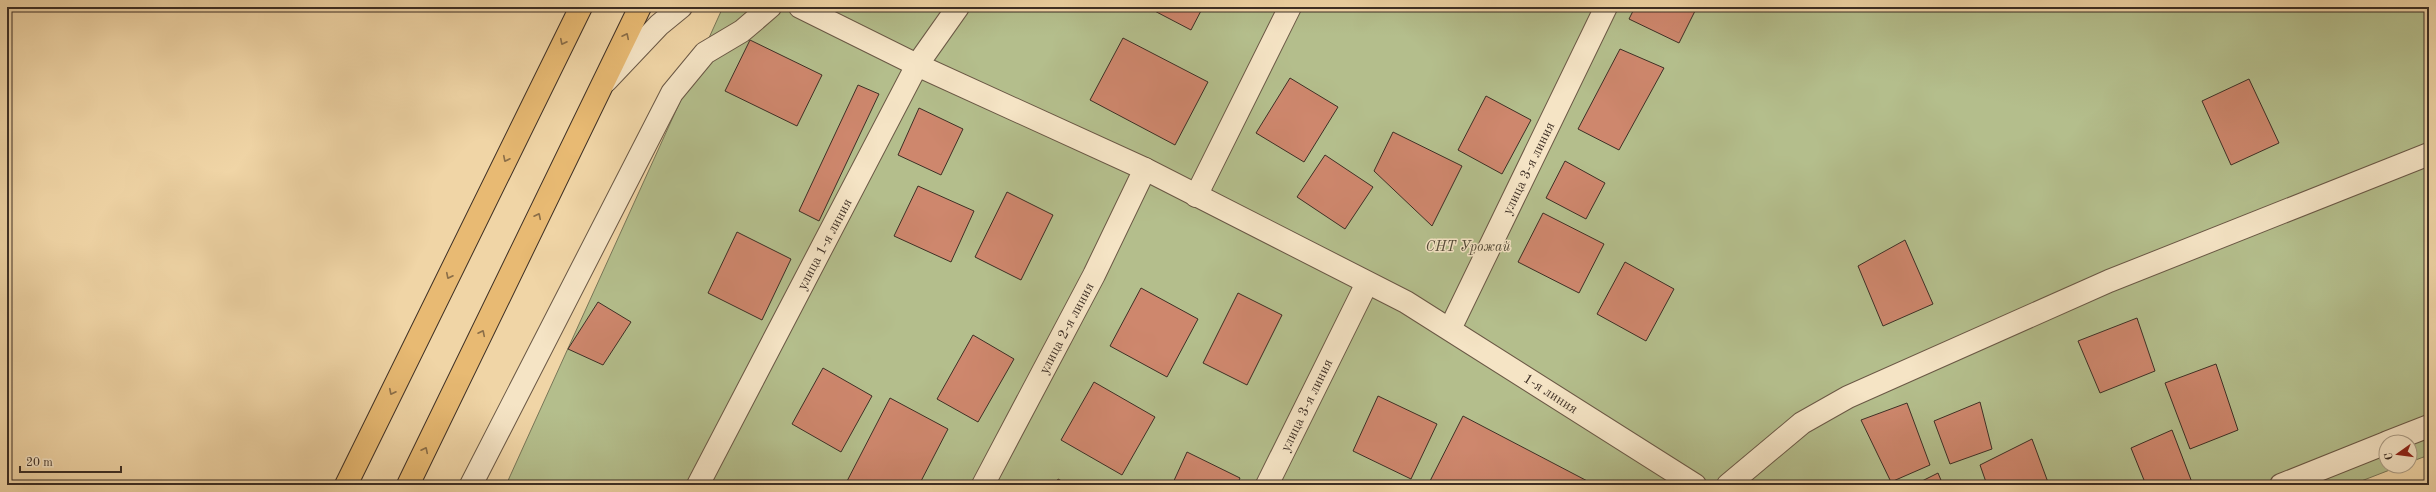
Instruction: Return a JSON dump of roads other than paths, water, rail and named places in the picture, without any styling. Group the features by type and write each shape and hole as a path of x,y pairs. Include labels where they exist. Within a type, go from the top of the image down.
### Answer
{"main road":[{"path":"346,485 581,7"},
{"path":"408,485 640,7"}],"street":[{"path":"602,86 659,25 681,7"},
{"path":"471,485 672,93 705,53 742,31 770,7"},
{"name":"1-я линия","path":"800,7 917,65 1145,169 1406,302 1450,328 1695,485"},
{"name":"улица 1-я линия","path":"698,485 917,65 958,7"},
{"path":"1196,196 1290,7"},
{"name":"улица 3-я линия","path":"1450,328 1606,7"},
{"path":"1728,485 1802,423 1848,397 2109,281 2429,154"},
{"name":"улица 2-я линия","path":"983,485 1094,275 1145,169"},
{"name":"улица 3-я линия","path":"1267,485 1367,283"},
{"path":"2408,434 2429,426"},
{"path":"2281,485 2378,446"}],"park label":[{"name":"СНТ Урожай","path":"1468,246"}]}
